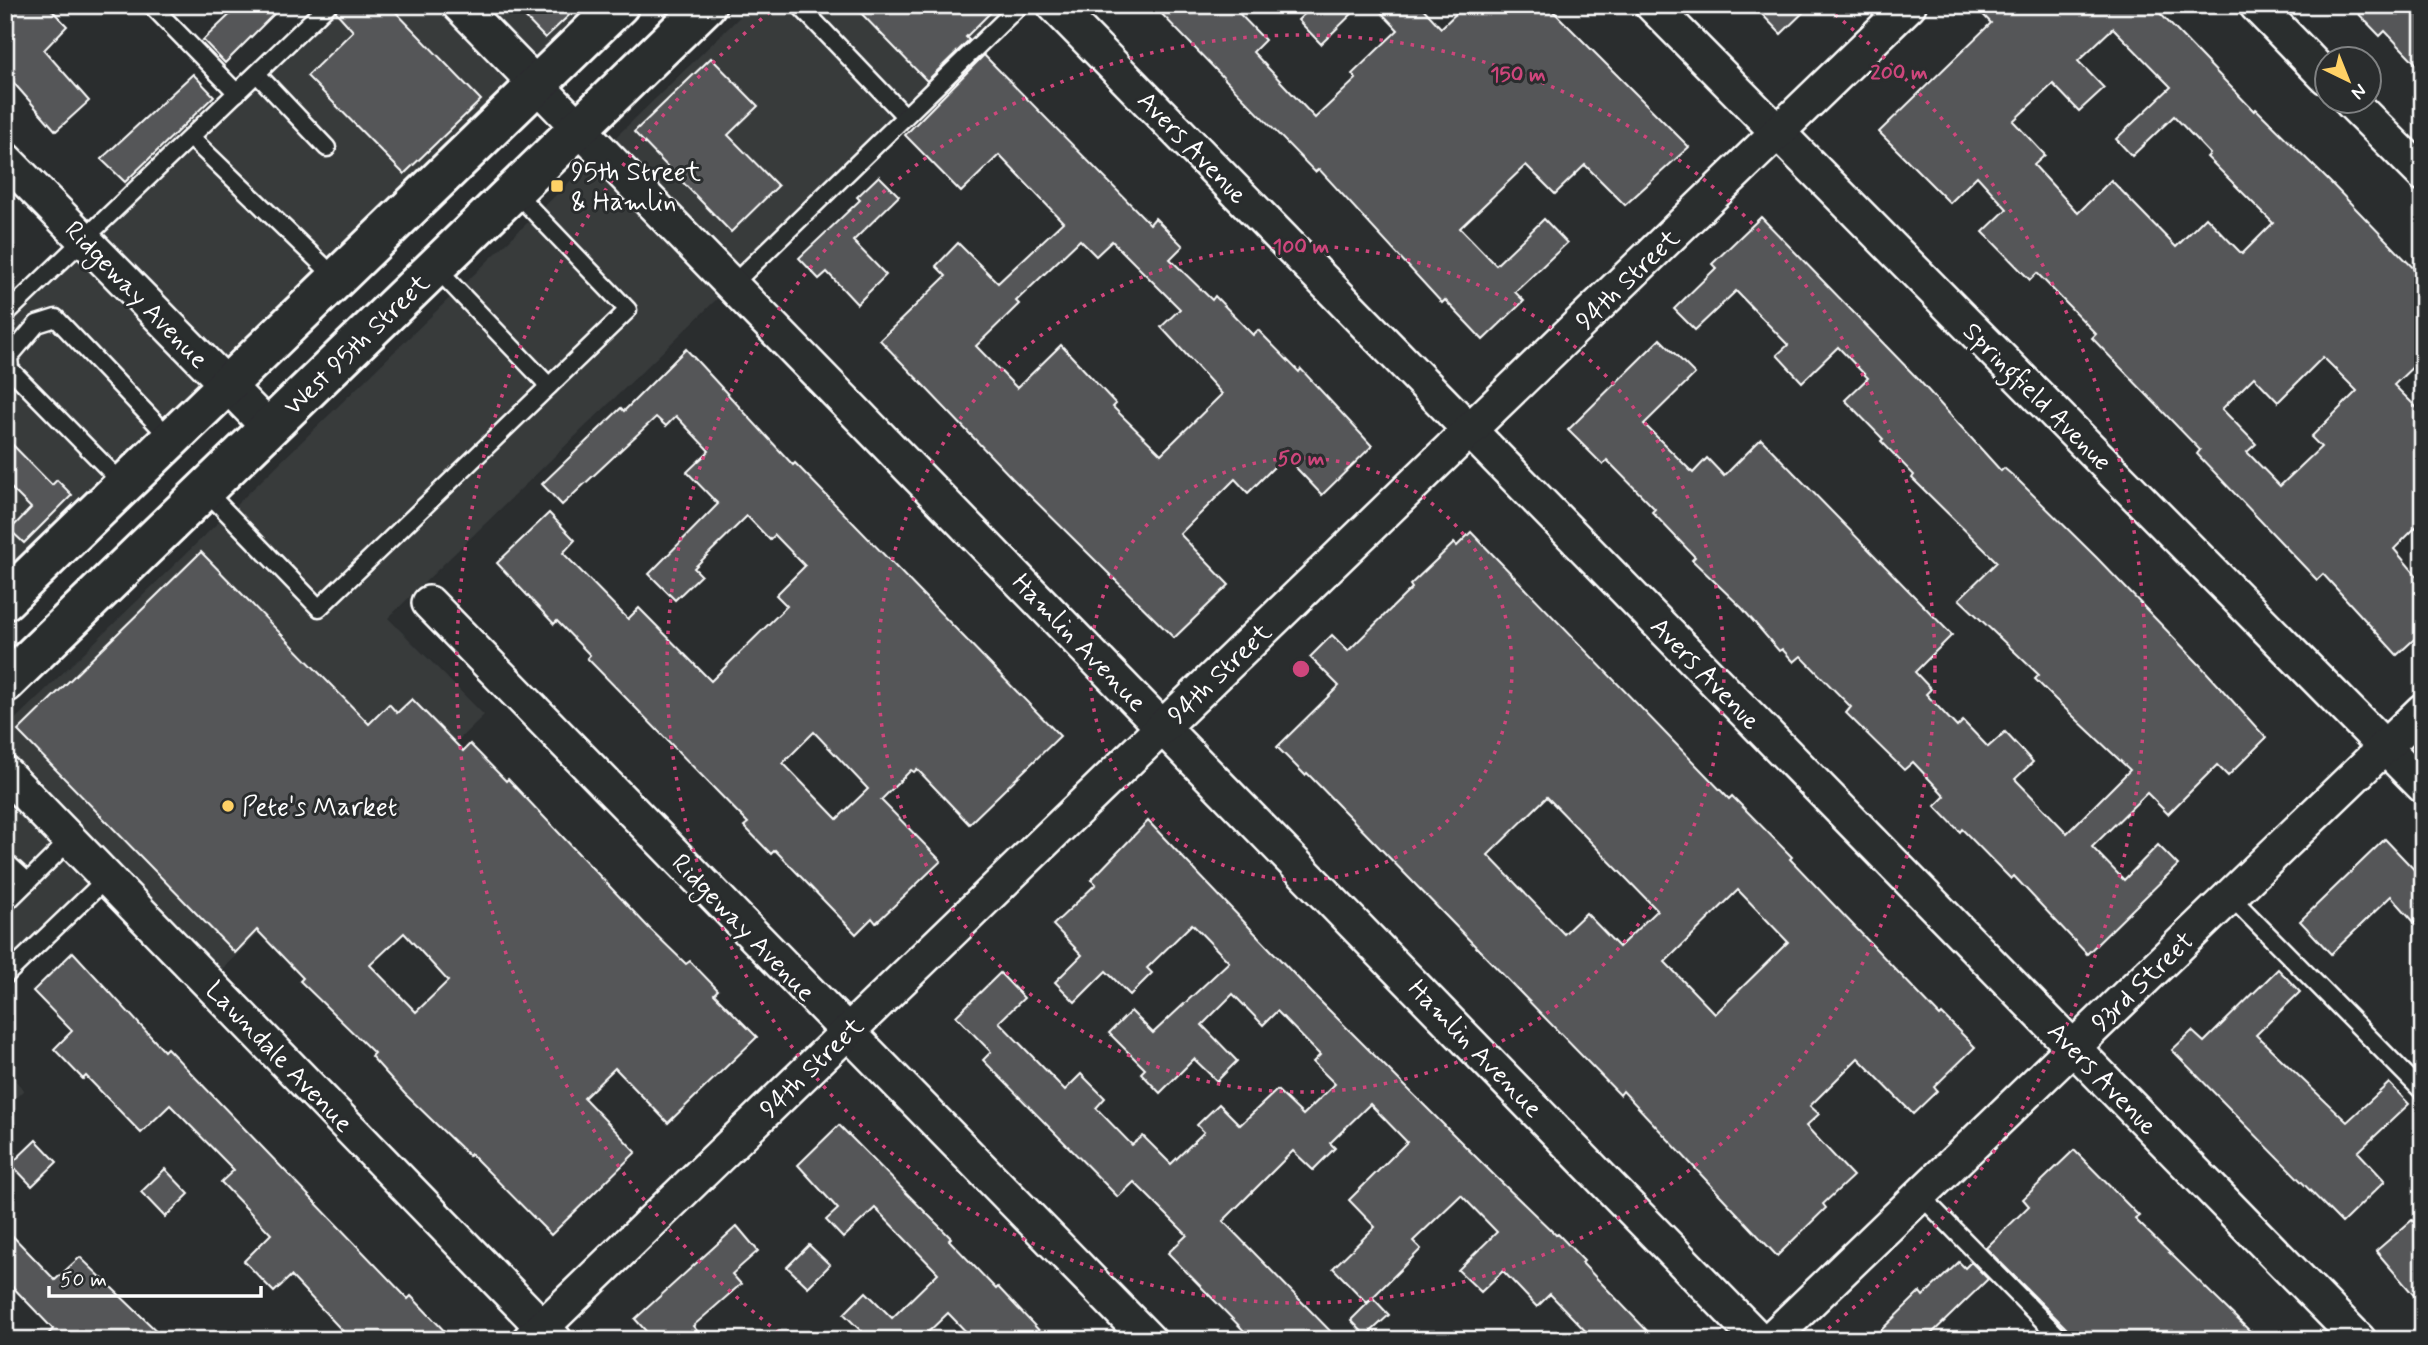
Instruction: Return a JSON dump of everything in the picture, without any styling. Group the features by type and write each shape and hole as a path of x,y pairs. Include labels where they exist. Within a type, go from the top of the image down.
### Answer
{"main road":[{"path":"5,600 619,5"},
{"name":"West 95th Street","path":"5,683 706,5"}],"street":[{"name":"Hamlin Avenue","path":"458,5 1759,1340"},
{"name":"Avers Avenue","path":"1054,5 2359,1340"},
{"name":"Springfield Avenue","path":"1653,5 2423,786"},
{"name":"94th Street","path":"542,1335 847,1032 1909,5"},
{"path":"2256,5 2312,63"},
{"path":"2365,116 2423,174"},
{"name":"Ridgeway Avenue","path":"5,159 269,428"},
{"name":"Ridgeway Avenue","path":"429,603 1149,1340"},
{"name":"93rd Street","path":"1770,1340 2423,710"},
{"name":"Lawndale Avenue","path":"5,773 542,1335"}],"lane":[{"path":"151,5 237,93"},
{"path":"5,315 328,5"},
{"path":"799,5 905,116"},
{"path":"732,285 1020,5"},
{"path":"257,74 327,148"},
{"path":"191,138 337,279"},
{"path":"205,490 319,608 550,386 628,310 514,191"},
{"path":"435,267 550,386"},
{"path":"124,485 10,369 9,357 37,324 56,318 172,439"},
{"path":"5,904 70,840"},
{"path":"5,861 28,882"},
{"path":"5,976 107,878"},
{"path":"2230,896 2423,1092"},
{"path":"1920,1195 2062,1340"}],"shaded area":[{"path":"328,5 591,5 5,572 5,315"},
{"path":"752,5 1020,5 388,618 484,715 221,970 120,865 5,976 5,729"},
{"path":"5,1070 24,1090 5,1108"}],"building":[{"path":"5,5 47,5 67,26 44,50 89,101 56,131 5,73"},
{"path":"240,5 283,5 225,63 203,40"},
{"path":"338,5 389,5 481,100 404,174 307,76 353,31 336,12"},
{"path":"513,5 580,5 545,38"},
{"path":"853,5 998,5 966,37 969,40 927,81"},
{"path":"1153,5 1231,5 1265,40 1253,52 1315,118 1356,79 1352,74 1398,30 1374,5 1420,5 1441,28 1465,5 1547,5 1689,147 1625,205 1585,165 1555,194 1526,165 1460,228 1496,265 1544,219 1567,243 1515,292 1524,301 1483,340 1445,300 1442,303 1319,169 1315,172"},
{"path":"1314,5 1361,5 1321,44 1298,20"},
{"path":"1753,5 1811,5 1781,34"},
{"path":"1974,5 2152,5 2254,111 2256,109 2330,182 2423,278 2423,357 2394,385 2423,414 2423,520 2394,549 2423,583 2423,631 2397,655 2323,574 2317,580 2197,454 2200,450 2092,338 2096,334 2037,273 2030,280 1983,232 2007,209 1977,176 1950,203 1879,132 1991,23","holes":["2113,28 2171,87 2116,139 2132,156 2174,116 2210,154 2207,157 2273,223 2242,254 2206,217 2176,247 2111,180 2078,213 2034,165 2045,155 2013,121 2053,84 2079,111 2104,88 2078,61","2323,357 2357,391 2311,437 2321,447 2280,486 2247,452 2256,444 2222,409 2254,377 2278,402"]},
{"path":"2350,5 2423,5 2423,71 2385,31 2380,36"},
{"path":"984,55 1150,224 1155,218 1183,246 1170,259 1212,300 1215,296 1253,335 1258,330 1299,372 1301,369 1372,446 1322,495 1285,456 1248,493 1235,479 1180,534 1229,585 1174,638 1012,478 880,340 946,276 936,266 958,243 998,283 1063,222 999,155 961,192 905,135","holes":["1080,240 1096,256 1112,241 1180,309 1161,327 1222,394 1161,454 1113,407 1116,404 1061,345 1017,388 976,346 1019,304 1016,301"]},
{"path":"711,58 758,106 728,135 778,186 731,232 634,132"},
{"path":"193,74 214,96 125,182 101,159"},
{"path":"879,176 899,196 853,241 886,275 857,304 827,272 819,279 799,258 860,200 857,197"},
{"path":"1761,217 1917,378 2001,471 2004,468 2018,480 2097,558 2266,738 2228,776 2217,765 2168,814 2147,793 2092,847 2124,880 2158,845 2178,865 2087,954 2014,876 2011,879 1962,829 1960,832 1935,806 1945,796 1913,762 1904,770 1846,713 1851,707 1801,656 1794,662 1782,649 1779,651 1742,608 1692,560 1695,557 1652,512 1655,509 1607,460 1603,465 1568,430 1660,339 1695,374 1644,424 1693,473 1707,458 1724,476 1761,439 1952,635 1915,672 1931,689 1926,694 1957,727 1963,721 1988,747 2005,732 2033,762 2015,779 2067,833 2130,770 2035,679 2039,675 1959,599 1997,562 1912,478 1914,475 1845,400 1868,378 1838,347 1802,382 1777,355 1788,345 1736,291 1695,330 1674,309 1716,268 1712,264"},
{"path":"686,349 793,465 795,463 1060,736 969,824 917,769 914,772 911,770 881,800 941,861 876,923 872,918 856,934 775,850 771,854 744,826 748,823 587,658 590,655 557,621 554,624 497,563 549,513 575,540 563,553 628,619 639,608 711,681 787,606 776,595 805,566 775,535 770,540 747,516 694,568 701,575 675,600 649,574 718,504 687,472 709,451 676,416 666,426 656,417 562,505 542,484 621,408 624,411","holes":["814,732 868,789 837,819 783,763"]},
{"path":"5,437 52,485 57,480 72,495 24,543 10,530 31,508 5,482"},
{"path":"1471,532 1729,799 1732,796 1792,857 1790,859 1940,1016 1942,1014 1975,1047 1934,1087 1937,1091 1913,1114 1858,1058 1810,1106 1819,1114 1806,1126 1853,1176 1823,1204 1826,1208 1777,1256 1623,1091 1620,1095 1307,773 1305,775 1277,747 1339,686 1310,657 1332,635 1348,651 1412,588 1410,585 1454,543 1457,546","holes":["1547,797 1657,910 1619,947 1586,913 1564,934 1488,855","1738,890 1788,942 1715,1014 1665,962"]},
{"path":"201,552 369,724 389,704 397,713 412,699 463,751 470,744 506,781 508,779 649,928 686,964 690,961 718,990 714,994 757,1037 668,1123 615,1068 584,1098 636,1152 551,1235 471,1154 469,1156 405,1094 371,1056 374,1053 300,981 303,978 257,930 235,953 18,731","holes":["404,933 448,981 416,1012 370,965"]},
{"path":"1148,821 1312,993 1498,1179 1558,1234 1656,1340 1594,1340 1550,1294 1537,1307 1503,1271 1481,1292 1458,1270 1497,1232 1461,1195 1413,1241 1421,1249 1367,1303 1333,1268 1375,1227 1349,1200 1407,1142 1370,1104 1330,1143 1335,1148 1313,1170 1293,1151 1223,1221 1339,1340 1253,1340 1168,1253 1187,1235 1134,1182 1118,1197 983,1060 991,1052 956,1016 1000,973 1024,998 999,1022 1065,1090 1081,1074 1105,1098 1096,1108 1132,1145 1143,1136 1171,1164 1204,1132 1197,1125 1219,1104 1240,1125 1277,1090 1303,1115 1335,1084 1313,1062 1320,1055 1277,1011 1263,1025 1233,994 1202,1025 1237,1061 1217,1081 1194,1059 1160,1093 1141,1073 1145,1069 1109,1033 1131,1011 1153,1033 1229,962 1192,924 1147,968 1152,973 1130,995 1106,971 1075,1002 1055,982 1082,955 1053,925 1096,884 1091,880"},
{"path":"2385,839 2423,879 2423,932 2391,896 2331,954 2300,921"},
{"path":"73,952 164,1051 167,1048 408,1299 411,1296 453,1340 351,1340 291,1276 274,1292 244,1261 271,1234 221,1182 234,1170 170,1105 141,1133 86,1076 83,1079 54,1049 72,1031 33,991"},
{"path":"2278,969 2300,992 2256,1035 2347,1122 2389,1083 2409,1104 2358,1152 2385,1181 2342,1223 2172,1050 2192,1031 2204,1042"},
{"path":"839,1125 1048,1340 974,1340 948,1313 920,1340 870,1340 844,1314 866,1292 892,1318 938,1273 875,1208 843,1238 826,1220 838,1209 798,1165"},
{"path":"36,1140 57,1162 32,1186 11,1164"},
{"path":"2074,1150 2139,1216 2135,1219 2259,1340 2078,1340 1986,1248 2029,1206 2023,1199"},
{"path":"165,1169 189,1194 165,1217 141,1192"},
{"path":"2412,1220 2423,1233 2423,1306 2376,1251"},
{"path":"737,1226 758,1251 732,1274 741,1284 693,1326 705,1340 654,1340 635,1319"},
{"path":"5,1228 55,1280 80,1257 166,1340 43,1340 53,1329 5,1279"},
{"path":"809,1245 830,1265 808,1287 787,1267"},
{"path":"1959,1262 1965,1268 1971,1262 1988,1279 1925,1340 1871,1340 1920,1292 1923,1296"},
{"path":"1373,1298 1389,1315 1366,1336 1351,1320"}],"place":[{"name":"95th Street & Hamlin","path":"557,186"},
{"name":"Pete's Market","path":"228,806"}]}
